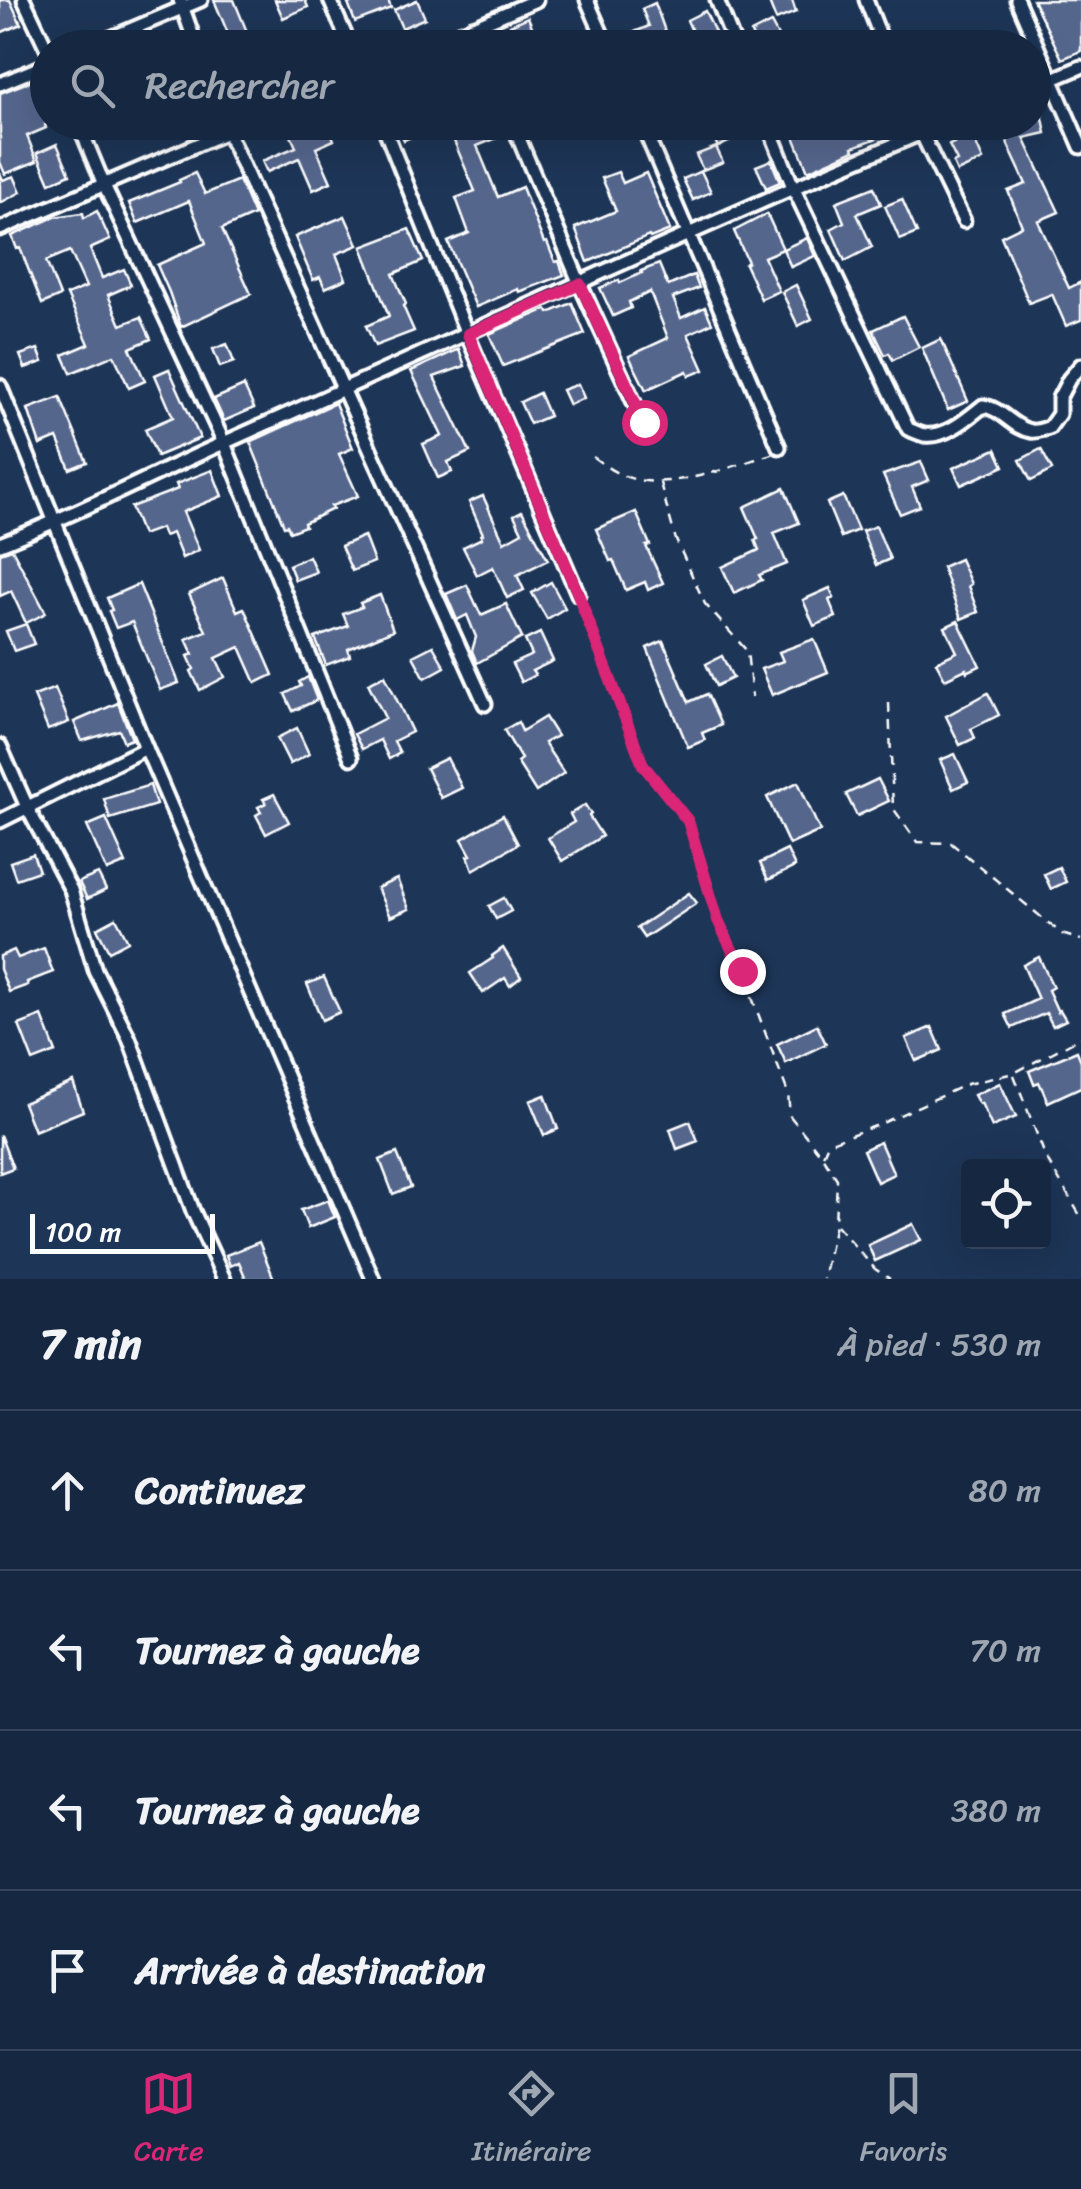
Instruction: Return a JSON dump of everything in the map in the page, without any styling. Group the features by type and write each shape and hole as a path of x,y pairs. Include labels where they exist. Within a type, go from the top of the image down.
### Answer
{"street":[{"path":"24,0 38,30"},
{"path":"126,30 182,4 201,0"},
{"path":"330,0 342,30"},
{"path":"467,30 536,0"},
{"path":"587,0 600,30"},
{"path":"717,0 729,30"},
{"path":"866,0 878,30"},
{"path":"1017,0 1029,30"},
{"path":"182,4 191,30"},
{"path":"1051,80 1081,67"},
{"path":"0,84 30,72"},
{"path":"1051,82 1081,147"},
{"path":"85,140 224,443 350,758"},
{"path":"0,229 200,140"},
{"path":"230,140 485,704"},
{"path":"389,140 578,594"},
{"path":"520,140 644,422"},
{"path":"649,140 779,446"},
{"path":"774,140 908,429 926,436 945,431 983,406 995,407 1031,431 1049,428 1059,414 1059,398 1081,365"},
{"path":"0,544 56,523 893,140"},
{"path":"924,140 964,221"},
{"path":"0,386 146,748 373,1279"},
{"path":"0,746 71,890 95,970 129,1038 193,1211 224,1279"},
{"path":"0,822 146,748"}],"path":[{"path":"593,457 622,476 660,483 708,474 773,454 779,446"},
{"path":"660,483 676,540 705,604 747,651 752,696"},
{"path":"578,594 643,765 688,821 718,920 742,971 788,1092 790,1116 837,1179 836,1224 823,1279"},
{"path":"889,703 893,808 917,842 951,843 1062,934 1081,940"},
{"path":"822,1156 828,1143 967,1084 1014,1074 1081,1037"},
{"path":"1014,1074 1046,1158 1081,1217"},
{"path":"836,1224 875,1269 890,1279"}],"building":[{"path":"0,0 10,0 21,24 0,33"},
{"path":"214,0 234,0 246,30 226,30"},
{"path":"275,0 305,0 308,7 283,18"},
{"path":"357,0 388,0 391,8 355,22 348,4"},
{"path":"417,0 425,18 402,28 394,10"},
{"path":"768,0 792,0 796,12 776,20"},
{"path":"1033,0 1081,0 1081,51 1062,59"},
{"path":"655,3 665,30 639,30 649,26 642,9"},
{"path":"705,11 714,30 691,30 687,20"},
{"path":"528,17 533,30 512,30 510,25"},
{"path":"30,81 27,136 37,161 5,174 0,162 0,93"},
{"path":"293,140 334,140 316,148 331,182 313,190 299,158 267,172 262,161 296,147"},
{"path":"454,140 492,140 477,146 498,197 522,187 544,243 547,242 555,262 559,261 564,275 476,307 448,242 469,233 456,198 475,191"},
{"path":"715,140 733,140 718,147"},
{"path":"795,140 872,140 853,147 854,150 808,171"},
{"path":"974,140 983,160 957,172 953,163 957,161 949,145"},
{"path":"1007,140 1025,140 1059,212 1038,221 1069,288 1081,282 1081,320 1066,326 1052,294 1029,303 1001,236 1022,226 1008,191 1026,184"},
{"path":"57,144 70,174 50,183 37,153"},
{"path":"716,147 723,162 703,170 696,155"},
{"path":"771,160 780,182 766,188 756,166"},
{"path":"701,171 711,192 693,200 683,179"},
{"path":"618,172 623,183 646,173 670,230 588,262 575,228 616,211 602,178"},
{"path":"0,173 3,180 14,176 21,192 0,203"},
{"path":"195,173 205,194 239,180 254,215 222,229 251,294 181,327 157,265 206,243 189,201 137,223 129,203"},
{"path":"874,187 881,204 857,214 872,247 845,261 831,229 844,222 836,202"},
{"path":"902,199 917,233 900,240 885,206"},
{"path":"97,211 110,240 90,249 102,278 124,269 131,285 108,295 121,325 141,317 151,339 130,348 145,381 129,388 114,355 71,373 63,355 89,344 67,295 86,287 70,251 46,261 60,296 42,304 12,236 54,217 83,213 84,218"},
{"path":"767,214 783,249 764,257 779,291 761,299 734,231"},
{"path":"345,216 358,245 336,254 346,279 325,288 320,277 313,280 295,237"},
{"path":"409,229 423,261 393,274 414,331 375,346 366,326 389,316 362,247"},
{"path":"807,238 815,256 791,267 783,249"},
{"path":"659,264 668,286 694,275 699,288 673,298 681,318 705,307 712,323 688,334 704,370 689,376 687,371 646,390 629,356 668,338 650,292 629,302 631,308 613,316 600,288"},
{"path":"796,285 812,319 798,326 782,292"},
{"path":"572,303 585,334 503,366 489,334 547,309 549,313"},
{"path":"903,316 919,347 893,360 889,353 885,355 873,330"},
{"path":"941,339 968,401 948,410 922,348"},
{"path":"227,344 234,362 220,367 213,349"},
{"path":"38,349 43,362 25,368 20,355"},
{"path":"459,349 465,366 434,377 470,452 448,462 452,472 438,478 423,444 442,436 411,371"},
{"path":"169,369 200,438 157,456 145,429 173,417 155,375"},
{"path":"578,384 584,398 569,405 562,390"},
{"path":"244,386 254,408 224,421 214,399"},
{"path":"539,393 549,416 530,424 520,402"},
{"path":"60,397 87,462 70,469 57,438 40,445 28,409"},
{"path":"335,403 353,448 339,454 358,496 331,506 333,509 290,532 284,526 250,442"},
{"path":"996,449 1004,466 961,485 953,468"},
{"path":"1041,449 1052,470 1031,481 1020,460"},
{"path":"921,462 929,480 912,487 920,506 900,514 883,475"},
{"path":"212,470 222,496 183,512 199,550 182,558 172,533 164,536 161,528 142,535 131,507 178,489 176,484"},
{"path":"784,488 799,523 774,533 787,564 759,575 762,580 734,593 722,567 759,550 744,507"},
{"path":"483,496 504,542 522,532 514,515 522,511 548,560 517,575 524,590 507,598 493,567 477,575 463,547 482,538 469,502"},
{"path":"843,496 858,530 841,537 827,503"},
{"path":"636,512 663,583 648,590 645,582 626,590 596,529"},
{"path":"876,526 890,559 876,565 862,531"},
{"path":"364,536 374,562 352,571 341,546"},
{"path":"12,549 46,613 26,623 11,591 0,596 0,553"},
{"path":"309,556 316,572 295,580 289,565"},
{"path":"960,559 978,612 961,619 942,567"},
{"path":"223,578 237,611 244,608 273,675 256,683 240,647 216,658 225,677 200,690 191,671 194,669 188,656 193,654 186,639 206,631 189,594"},
{"path":"551,582 565,608 547,619 532,593"},
{"path":"139,584 179,683 160,690 132,622 116,628 109,611 112,610 107,598"},
{"path":"467,585 481,615 506,604 522,638 477,663 472,651 476,637 467,615 457,620 446,594"},
{"path":"830,588 834,598 829,600 836,617 814,626 803,600"},
{"path":"380,595 393,630 348,649 350,656 326,665 315,638 348,626 343,614"},
{"path":"958,621 980,666 945,679 936,662 957,652 945,627"},
{"path":"26,624 34,644 14,651 6,631"},
{"path":"540,633 553,661 532,671 535,675 521,682 512,664 532,655 525,640"},
{"path":"814,639 828,672 772,695 761,669 783,661 779,652"},
{"path":"663,641 689,702 707,694 721,725 702,733 705,740 688,747 647,648"},
{"path":"433,646 445,667 425,678 413,656"},
{"path":"722,656 733,678 716,686 706,664"},
{"path":"385,675 412,732 394,741 400,753 389,759 380,740 362,749 354,734 385,718 368,683"},
{"path":"308,677 317,700 293,711 285,694 301,686 299,682"},
{"path":"55,688 69,722 48,730 34,696"},
{"path":"988,693 999,715 971,729 975,738 960,745 946,716"},
{"path":"118,703 132,739 124,742 119,730 82,741 74,722"},
{"path":"545,717 557,736 544,743 564,773 536,792 517,762 521,759 504,730 518,722 522,731"},
{"path":"297,728 309,754 290,764 277,738"},
{"path":"955,754 968,782 953,789 940,760"},
{"path":"447,758 462,788 441,798 426,768"},
{"path":"878,779 889,801 857,816 846,794"},
{"path":"798,782 820,831 789,845 767,797"},
{"path":"150,785 156,805 110,819 104,799"},
{"path":"274,794 289,822 266,834 256,815 261,812 258,807 266,803 263,799"},
{"path":"585,805 602,836 562,861 548,838 574,822 570,814"},
{"path":"503,815 518,844 473,870 468,856 471,855 462,839"},
{"path":"106,818 126,863 107,871 87,826"},
{"path":"787,850 795,867 768,880 760,863"},
{"path":"33,854 39,871 16,879 10,862"},
{"path":"1059,867 1066,882 1051,889 1044,874"},
{"path":"98,874 106,890 87,899 79,882"},
{"path":"397,879 409,909 390,917 377,888"},
{"path":"689,893 697,903 644,938 637,928"},
{"path":"504,898 511,911 496,919 489,906"},
{"path":"116,918 128,941 109,951 97,928"},
{"path":"44,948 53,972 9,992 0,969 0,956 14,950 18,958"},
{"path":"503,948 521,977 510,986 505,978 483,993 470,973"},
{"path":"1039,957 1053,987 1048,990 1066,1020 1053,1026 1046,1013 1012,1028 1005,1014 1038,999 1023,965"},
{"path":"324,977 340,1012 322,1020 307,984"},
{"path":"42,1016 56,1052 33,1061 19,1025"},
{"path":"817,1025 826,1044 786,1063 777,1044"},
{"path":"932,1027 942,1050 916,1061 906,1038"},
{"path":"1077,1051 1081,1087 1048,1102 1029,1071"},
{"path":"73,1082 83,1111 34,1131 23,1103"},
{"path":"1000,1083 1016,1117 992,1127 974,1095"},
{"path":"545,1095 558,1129 544,1135 530,1101"},
{"path":"690,1121 698,1141 677,1149 670,1129"},
{"path":"0,1135 13,1168 0,1173"},
{"path":"880,1142 894,1174 877,1182 863,1150"},
{"path":"397,1153 411,1187 393,1194 380,1160"},
{"path":"328,1200 335,1217 308,1228 301,1210"},
{"path":"913,1224 921,1240 875,1261 868,1245"},
{"path":"259,1242 274,1279 246,1279 239,1262 230,1266 226,1255"}],"route":[{"path":"644,422 580,284 468,334 578,594 643,765 688,821 718,920 742,971"}]}
